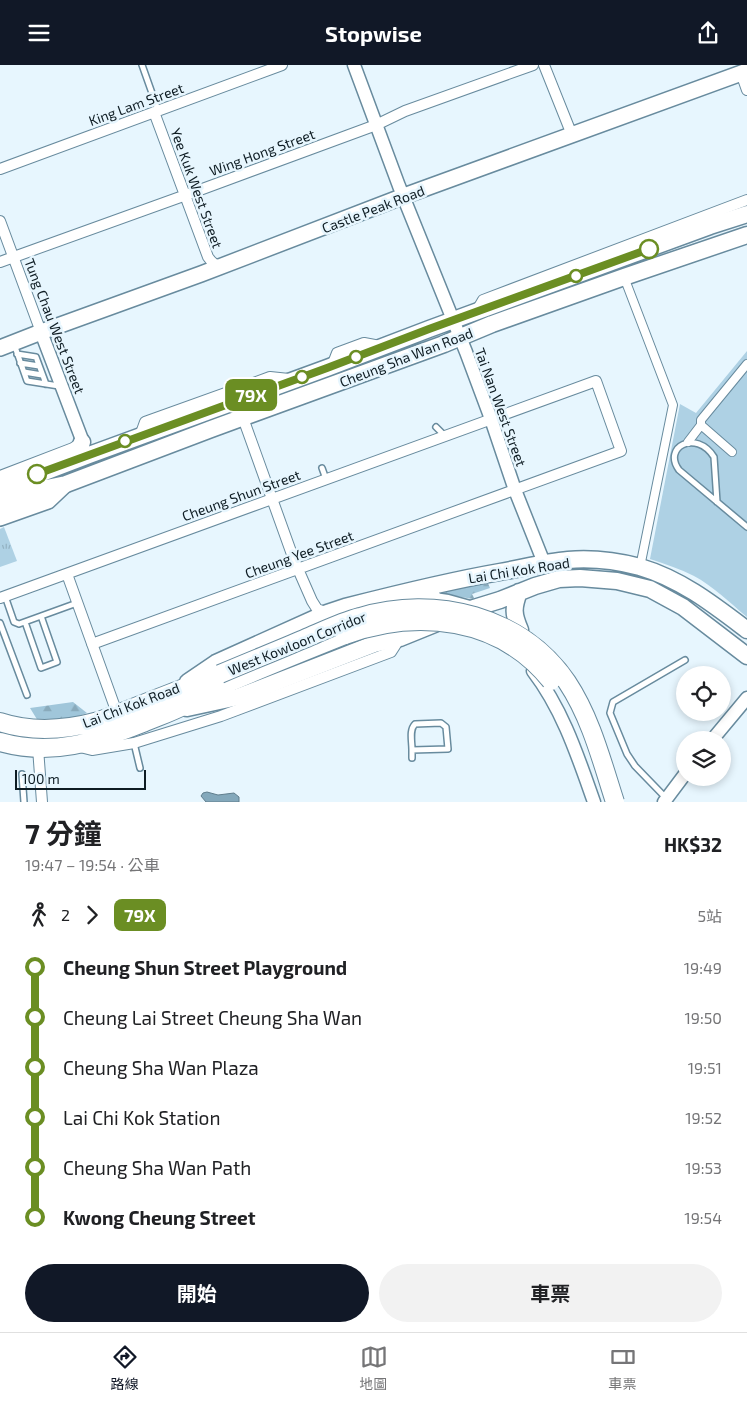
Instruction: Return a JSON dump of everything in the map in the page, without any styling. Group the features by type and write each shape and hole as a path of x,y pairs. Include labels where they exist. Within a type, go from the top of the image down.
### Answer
{"highway":[{"name":"West Kowloon Corridor","path":"177,709 222,679 340,624 378,612 412,608 448,610 479,617 495,623 523,639 538,649 564,678 587,722 615,802"},
{"name":"West Kowloon Corridor","path":"177,690 222,679 371,627 416,621 463,625 510,645 536,665 558,689 576,724 590,758 604,802"},
{"name":"Lai Chi Kok Road","path":"0,722 42,730 85,725 177,690"},
{"name":"Lai Chi Kok Road","path":"0,742 38,748 74,746 129,729 177,709"}],"main road":[{"name":"Castle Peak Road","path":"10,348 41,331 222,266 404,196 744,72"},
{"name":"Cheung Sha Wan Road","path":"0,489 383,346 747,214"},
{"name":"Cheung Sha Wan Road","path":"0,504 42,489 66,484 486,326 747,235"},
{"path":"73,461 80,451 82,442"},
{"name":"Cheung Sha Wan Road","path":"0,519 48,501 66,484"},
{"name":"Lai Chi Kok Road","path":"177,690 216,663 328,613 460,579 569,560 619,563 640,567 663,575 691,589 747,630"},
{"path":"544,563 559,579"},
{"name":"Lai Chi Kok Road","path":"177,709 238,697 374,644 400,638 474,608 559,579 580,578 617,581 650,589 683,607 747,656"},
{"path":"519,592 514,611 520,630"},
{"path":"432,598 438,610 434,623"}],"street":[{"name":"King Lam Street","path":"0,169 282,65"},
{"name":"Tai Nan West Street","path":"354,65 460,337 515,490 544,563"},
{"name":"Wing Hong Street","path":"0,261 186,195 533,65"},
{"path":"544,65 572,135"},
{"path":"744,72 747,89"},
{"name":"Yee Kuk West Street","path":"156,111 208,257 211,262 222,266"},
{"name":"Cheung Sha Wan Road","path":"476,313 483,300 747,200"},
{"name":"Tung Chau West Street","path":"0,221 82,442"},
{"path":"624,277 673,405 640,567"},
{"path":"688,442 701,425 701,420 747,364"},
{"name":"Cheung Sha Wan Road","path":"140,436 144,422 172,409 270,377 294,379"},
{"name":"Cheung Yee Street","path":"92,644 621,451 596,381 491,419"},
{"path":"243,418 294,560 314,606 328,613"},
{"name":"Cheung Shun Street","path":"2,597 491,419"},
{"path":"701,425 732,452"},
{"path":"0,476 73,448 82,442"},
{"path":"67,573 117,713"},
{"name":"Lai Chi Kok Road","path":"394,595 432,598 474,608"},
{"path":"474,608 501,619 520,630 547,652 560,666 572,683 595,726 620,802"},
{"path":"434,623 460,628 488,639 504,647 533,672 556,707 572,742 594,802"},
{"name":"Lai Chi Kok Road","path":"74,746 92,750 134,743 221,716 391,652 400,638"},
{"path":"719,731 747,698"},
{"path":"38,748 42,802"},
{"path":"665,800 676,786"}],"lane":[{"path":"142,65 156,111"},
{"path":"10,348 20,363 27,381 62,387"},
{"path":"10,348 36,357 46,384"},
{"path":"20,363 39,366"},
{"path":"24,372 42,375"},
{"path":"436,427 445,436"},
{"path":"717,501 714,457 712,453 696,442 688,442 680,446 674,462 679,470 747,527"},
{"path":"322,468 326,479"},
{"path":"2,597 14,622 19,624 78,603"},
{"path":"25,622 41,668 57,662 41,616"},
{"path":"0,623 26,695"},
{"path":"665,800 635,766 610,713 610,708 613,702 685,660"},
{"path":"412,750 448,749 447,731 444,725 441,723 415,724 413,726 411,731 412,758"},
{"path":"134,743 140,767"},
{"path":"22,774 24,802"}],"green space":[{"path":"747,351 747,617 701,580 650,559 680,404 696,413"},
{"path":"4,527 17,561 0,567 0,529"},
{"path":"487,581 490,588 472,594 473,599 444,594 444,591"},
{"path":"73,702 87,713 58,724 38,721 30,708"}],"shaded area":[{"path":"207,792 218,795 234,793 239,797 239,802 206,802 201,796"}],"bus line":[{"name":"79X","path":"37,474 649,249"}]}
